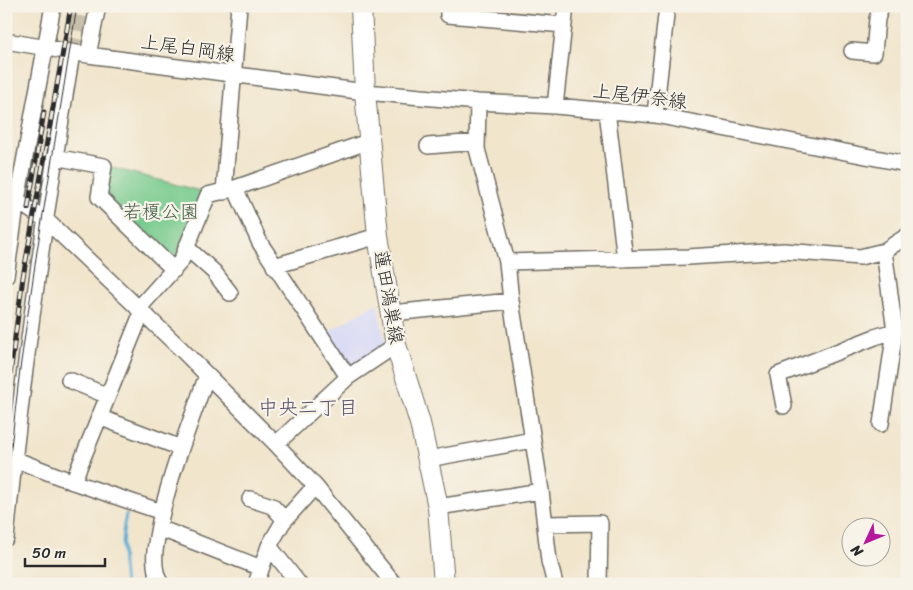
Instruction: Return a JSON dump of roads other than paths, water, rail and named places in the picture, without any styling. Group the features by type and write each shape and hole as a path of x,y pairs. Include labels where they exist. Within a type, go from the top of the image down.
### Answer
{"main road":[{"name":"蓮田鴻巣線","path":"361,6 365,92 378,236 396,345 420,423 438,507 444,584"}],"street":[{"path":"6,276 11,197 53,6"},
{"path":"88,55 98,6"},
{"path":"239,6 234,74 230,190 274,266 348,377"},
{"path":"448,6 448,15 564,25"},
{"path":"555,106 566,6"},
{"path":"655,115 667,6"},
{"path":"852,51 874,53 877,19 881,6"},
{"name":"上尾白岡線","path":"6,41 72,53 365,92"},
{"path":"6,538 14,459 54,157 72,53"},
{"name":"上尾伊奈線","path":"365,92 655,115 907,164"},
{"path":"478,102 476,148 507,262 511,301 541,491 549,561 555,584"},
{"path":"607,111 625,259"},
{"path":"73,482 140,310 181,261 208,195 230,190 370,141"},
{"path":"428,146 477,142"},
{"path":"54,157 104,166 99,197 174,270"},
{"path":"11,197 46,220 276,444 315,486 394,584"},
{"path":"274,266 378,236"},
{"path":"507,262 688,257 784,251 860,257 884,251 907,236"},
{"path":"186,248 214,272 230,292"},
{"path":"881,424 901,330 884,251"},
{"path":"392,313 511,301"},
{"path":"784,406 778,375 901,330"},
{"path":"276,444 348,377 396,345"},
{"path":"161,584 155,565 155,552 162,512 207,375"},
{"path":"69,380 108,396"},
{"path":"99,418 182,448"},
{"path":"428,460 533,440"},
{"path":"14,459 73,482 162,512"},
{"path":"256,584 269,546 285,520 315,486"},
{"path":"438,507 541,491"},
{"path":"250,499 272,506 285,520"},
{"path":"545,524 600,523 599,584"},
{"path":"159,528 261,568"},
{"path":"269,546 299,584"}],"waterway":[{"path":"125,584 122,550 126,515"}],"tunnel":[{"path":"72,53 82,6"}],"tram line":[{"path":"6,491 20,369 37,251 77,6"}],"railway":[{"path":"6,405 23,277 71,6"},
{"path":"28,208 44,112"}],"district":[{"name":"中央二丁目","path":"308,407"}],"park label":[{"name":"若榎公園","path":"161,211"}]}
